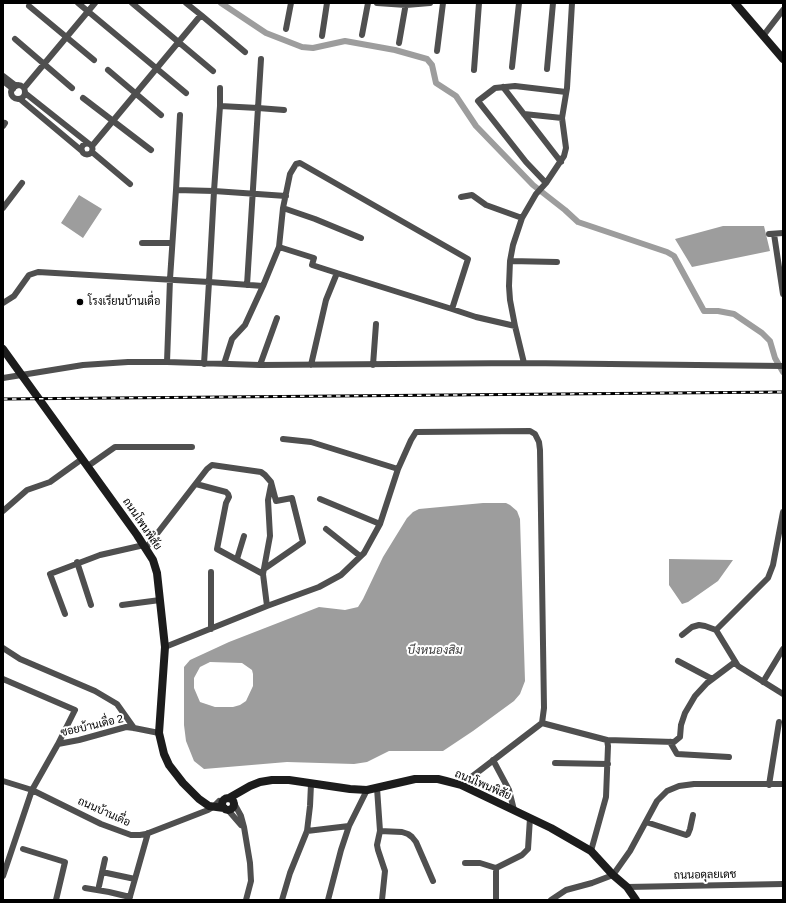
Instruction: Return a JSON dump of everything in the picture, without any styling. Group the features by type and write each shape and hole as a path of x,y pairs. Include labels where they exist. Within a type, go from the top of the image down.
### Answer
{"street":[{"path":"78,3 186,93"},
{"path":"20,99 23,97 24,91 44,63 95,3"},
{"path":"132,3 213,70"},
{"path":"186,3 245,52"},
{"path":"286,29 291,3"},
{"path":"322,36 327,3"},
{"path":"362,35 368,3"},
{"path":"377,3 430,3"},
{"path":"436,51 443,3"},
{"path":"474,70 479,3"},
{"path":"512,67 519,3"},
{"path":"547,69 553,3"},
{"path":"524,364 510,300 510,261 522,218 537,192 545,184 561,162 566,148 562,118 566,92 572,3"},
{"path":"735,3 783,59"},
{"path":"399,43 406,4"},
{"path":"29,6 94,60"},
{"path":"763,36 783,10"},
{"path":"14,88 12,94 13,97 20,99 86,155 91,147 201,15"},
{"path":"15,39 72,88"},
{"path":"247,285 261,59"},
{"path":"108,70 161,116"},
{"path":"3,76 14,88"},
{"path":"3,81 14,88 19,86 91,147 130,184"},
{"path":"545,184 478,101 495,88 503,87 515,86 566,92"},
{"path":"503,87 561,162"},
{"path":"204,364 220,88"},
{"path":"83,98 151,150"},
{"path":"220,106 284,110"},
{"path":"524,114 562,118"},
{"path":"167,362 170,279 180,116"},
{"path":"51,124 57,118"},
{"path":"82,151 82,146 91,147"},
{"path":"224,364 232,339 245,325 279,247 283,208 290,174 296,164 300,163 468,259 452,309"},
{"path":"3,208 22,183"},
{"path":"176,190 286,196"},
{"path":"461,197 472,195 486,205 522,218"},
{"path":"283,208 315,219 361,238"},
{"path":"783,233 772,234 783,294"},
{"path":"142,243 172,244"},
{"path":"279,247 314,258 312,265 476,317 515,326"},
{"path":"510,261 557,262"},
{"path":"3,304 14,296 29,275 38,272 170,279 263,286"},
{"path":"311,365 326,300 337,273"},
{"path":"260,365 277,318"},
{"path":"373,365 376,324"},
{"name":"ถนนโพนพิสัย","path":"3,349 145,546 153,560 157,573 165,647 159,733 164,754 169,765 183,783 204,802 226,804 244,789 260,782 272,780 288,780 367,790 415,779 438,779 461,785 551,828 591,851 613,875 627,887 636,900"},
{"path":"3,378 83,365 128,362 260,365 524,364 783,366"},
{"path":"165,647 324,584 340,575 364,553 380,524 398,469 416,432 530,431 535,434 539,442 540,450 544,708 542,723 461,785"},
{"path":"283,439 311,442 398,469"},
{"path":"88,466 116,447 192,447"},
{"path":"3,511 27,490 50,482 82,459"},
{"path":"66,614 50,574 77,562 100,555 145,546 207,469 212,465 260,472 271,482 276,501 292,498 303,542 264,572"},
{"path":"267,606 264,572 270,536 268,500 271,482"},
{"path":"196,484 226,492 229,497 226,503 217,549 264,572"},
{"path":"320,499 380,524"},
{"path":"716,630 768,578 774,565 783,512"},
{"path":"326,529 360,556"},
{"path":"237,560 244,536"},
{"path":"77,562 91,605"},
{"path":"211,572 211,629"},
{"path":"122,605 160,600"},
{"path":"682,634 698,625 716,630 738,666 783,694"},
{"path":"3,648 20,659 78,683 117,704 134,728"},
{"path":"763,682 783,649"},
{"path":"678,660 712,679"},
{"path":"542,723 607,740 674,742 680,738 682,724 695,696 707,683 735,662"},
{"path":"3,678 74,710 58,744"},
{"path":"769,785 779,722"},
{"name":"ซอยบ้านเดื่อ 2","path":"3,876 6,861 32,790 58,744 79,740 122,728 134,728 159,733"},
{"path":"591,851 606,797 608,764 607,740"},
{"path":"670,742 678,754 729,757"},
{"path":"493,760 509,790 514,810"},
{"path":"555,763 608,764"},
{"name":"ถนนบ้านเดื่อ","path":"3,781 32,790 101,824 123,833 140,835 226,804"},
{"path":"282,900 290,873 307,831 311,784"},
{"path":"551,900 566,890 592,883 613,875 630,851 657,800 667,791 679,786 694,784 783,784"},
{"path":"377,788 380,831 377,845 386,871 382,900"},
{"path":"328,900 349,826 367,790"},
{"path":"226,804 240,816 244,828 250,863 251,881 246,900"},
{"path":"646,822 686,835 690,829 693,815"},
{"path":"465,863 480,863 496,868 522,855 528,849 530,818"},
{"path":"307,831 349,826"},
{"path":"380,831 402,832 408,834 416,842 433,881"},
{"path":"85,888 109,892 130,898 148,833"},
{"path":"23,849 65,862 56,900"},
{"path":"98,886 105,859"},
{"path":"496,868 496,900"},
{"path":"102,872 135,879"},
{"name":"ถนนอดุลยเดช","path":"627,887 783,884"}],"water":[{"path":"79,195 102,209 83,238 61,223"},
{"path":"723,226 764,226 770,251 692,267 675,239"},
{"name":"บึงหนองสิม","path":"483,503 506,503 517,511 520,519 525,681 520,694 514,701 443,751 389,751 367,762 354,764 287,762 204,769 194,761 186,741 184,725 184,667 190,660 229,642 319,607 345,610 358,607 383,557 407,518 419,509","holes":["210,662 242,663 252,670 253,674 253,686 246,701 233,707 215,707 200,702 194,688 194,678 200,667"]},
{"path":"669,559 733,560 718,581 688,602 682,604 669,585"}],"waterway":[{"path":"221,3 266,33 302,47 313,48 345,41 395,50 427,59 432,65 436,83 456,96 476,126 533,185 578,222 667,252 674,256 704,311 718,311 734,314 762,333 770,341 775,358 783,372"}],"railway":[{"path":"3,399 783,392"}],"place":[{"name":"โรงเรียนบ้านเดื่อ","path":"80,302"}]}
